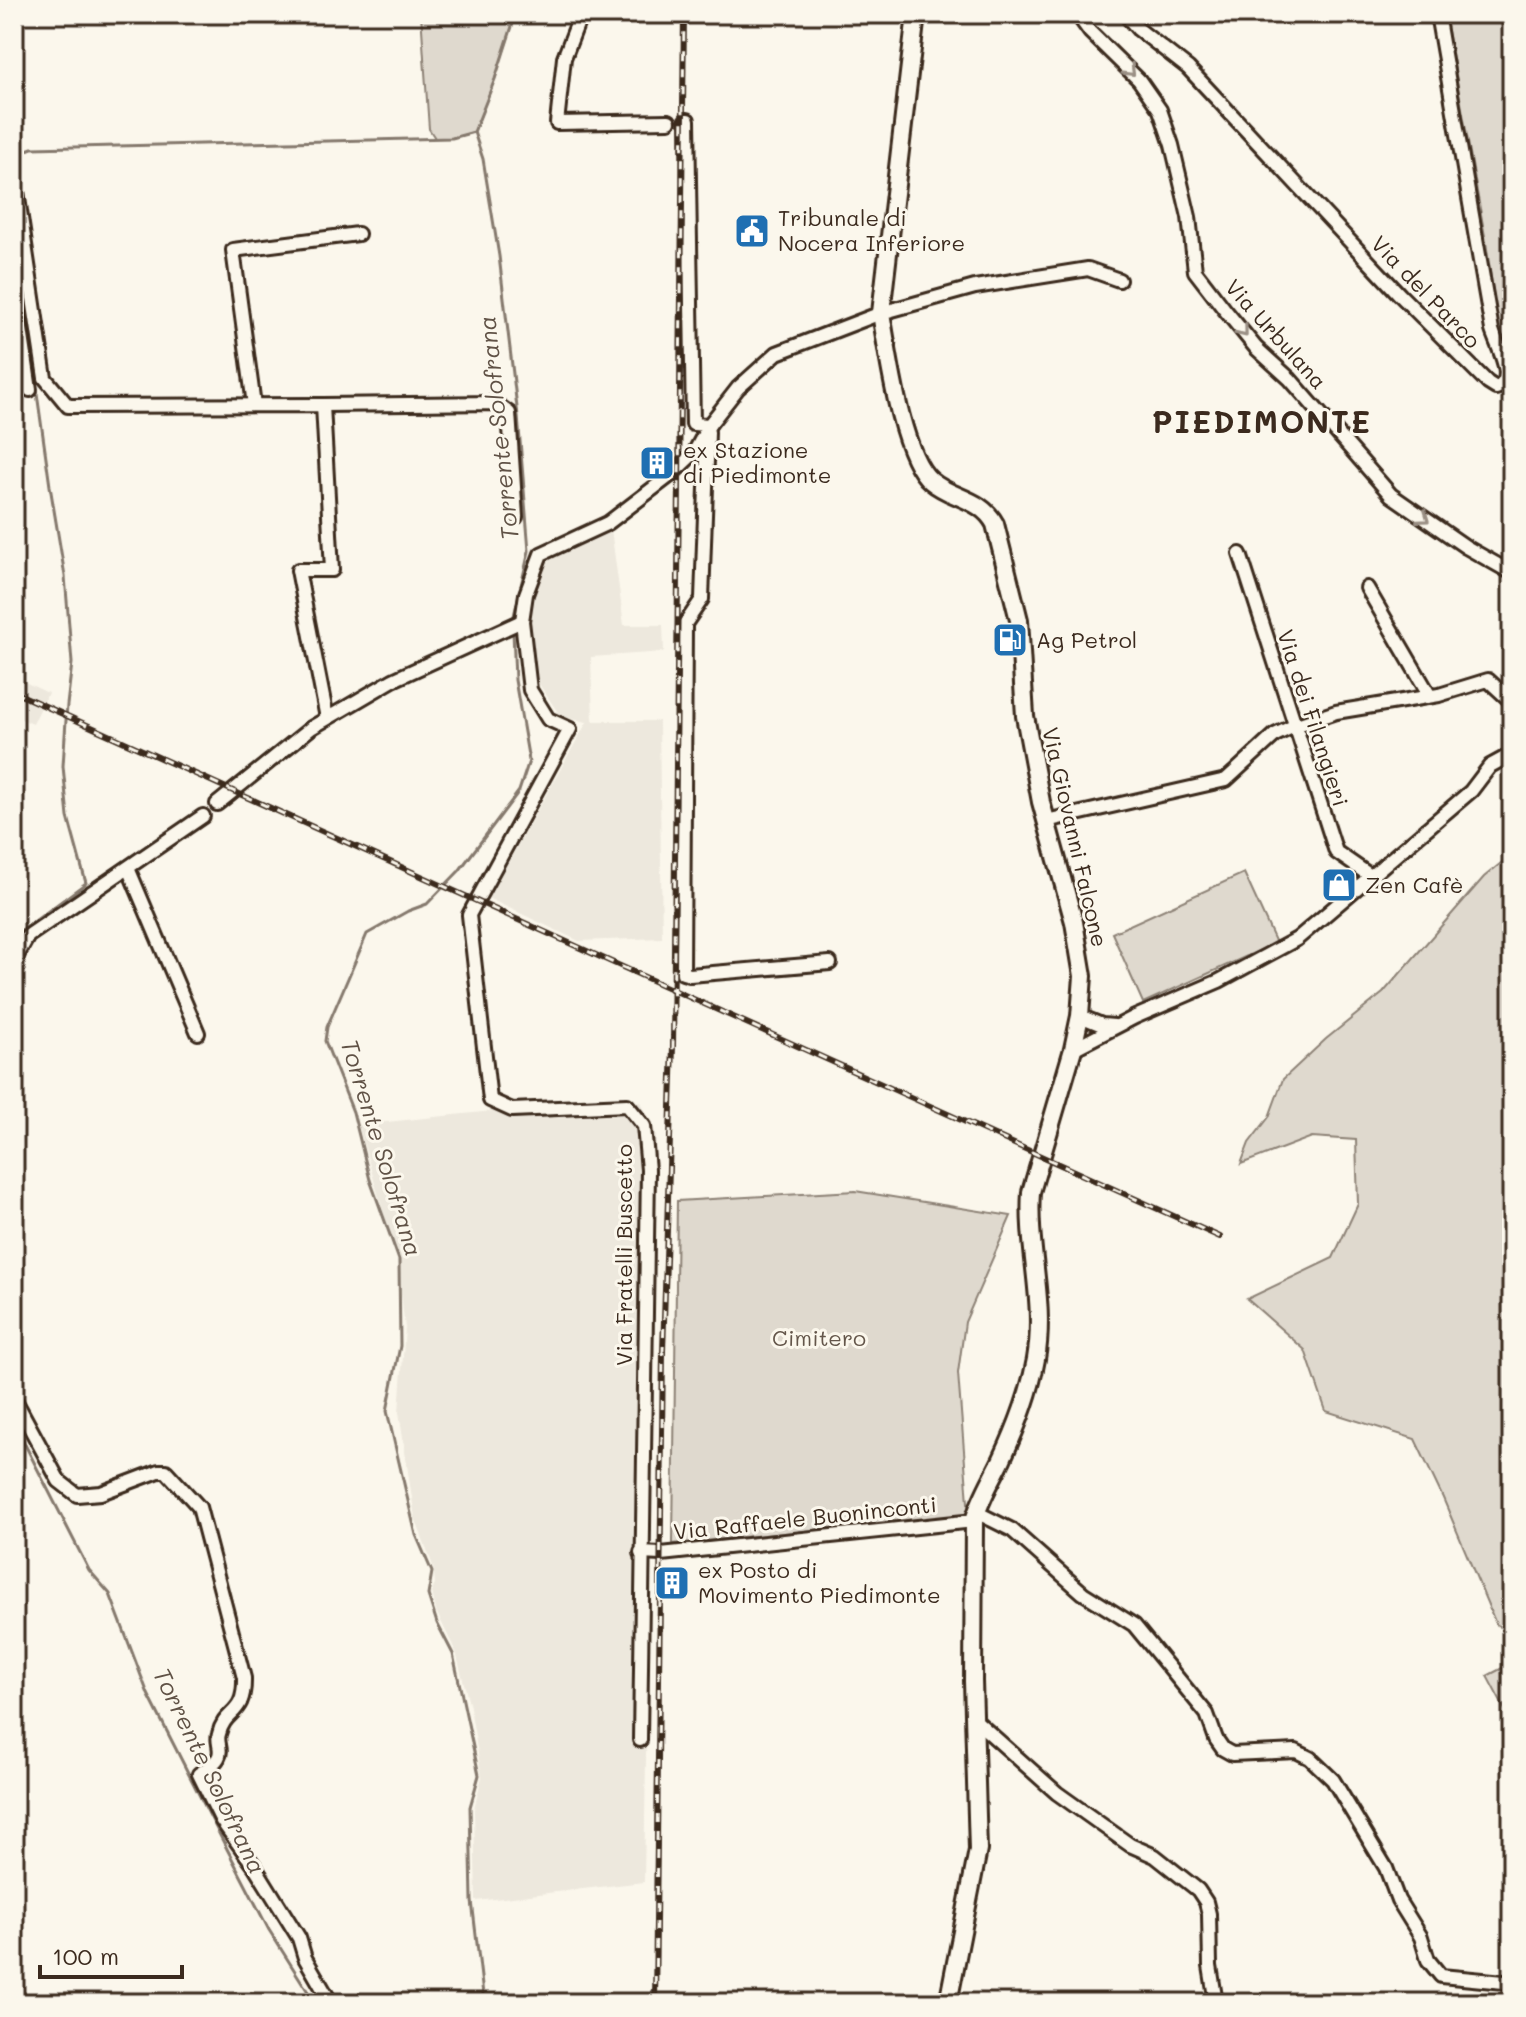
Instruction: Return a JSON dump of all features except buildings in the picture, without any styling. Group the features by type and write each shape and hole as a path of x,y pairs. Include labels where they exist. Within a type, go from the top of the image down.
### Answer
{"main road":[{"name":"Via Giovanni Falcone","path":"916,14 881,313 902,419 915,463 932,483 989,512 995,524 1019,620 1025,716 1046,821 1078,939 1083,976 1080,1016 1073,1049 1031,1192 1030,1217 1039,1298 1036,1357 1031,1382 1008,1444 975,1516"},
{"path":"948,2003 978,1850 975,1516"}],"street":[{"path":"581,14 564,58 557,123 669,121"},
{"name":"Via Urbulana","path":"1077,14 1090,32 1139,80 1160,110 1172,145 1189,217 1195,271 1256,348 1290,379 1391,495 1466,547 1512,573"},
{"name":"Via del Parco","path":"1125,14 1138,29 1188,68 1400,295 1496,388 1503,386 1508,378 1507,371 1492,330 1437,14"},
{"path":"686,120 693,424 709,425 702,599 685,624 683,973 690,975 830,963"},
{"path":"14,171 45,378 68,406 495,403 509,413 516,517"},
{"path":"254,405 233,250 358,234"},
{"name":"Via Fratelli Buscetto","path":"640,1740 648,1170 644,1126 627,1105 512,1110 490,1100 469,915 570,729 548,719 530,690 514,624 541,554 608,523 661,482 694,453 709,425 738,388 777,353 881,313 975,287 1088,269 1119,280"},
{"path":"14,281 30,390"},
{"path":"323,405 332,570 298,570 327,718"},
{"name":"Via dei Filangieri","path":"1240,554 1336,852 1372,877"},
{"path":"1367,588 1430,696"},
{"path":"217,804 327,718 393,680 514,624"},
{"path":"1046,821 1226,780 1275,735 1336,712 1430,696 1488,680 1512,702"},
{"path":"1073,1049 1219,981 1297,939 1471,791 1490,766 1512,754"},
{"path":"14,959 28,936 203,816"},
{"path":"128,868 198,1033"},
{"path":"1080,1016 1102,1025 1118,1026"},
{"path":"14,1398 59,1481 77,1495 101,1493 166,1471 199,1507 244,1678 240,1705 222,1724 218,1736 221,1752 218,1759 199,1774 222,1821 299,1938 305,1958 331,2003"},
{"path":"975,1516 1012,1530 1083,1593 1134,1625 1207,1714 1223,1749 1232,1754 1296,1751 1310,1758 1333,1780 1386,1868 1398,1900 1421,1937 1428,1960 1441,1976 1504,1982 1512,1987"},
{"name":"Via Raffaele Buoninconti","path":"641,1553 661,1554 975,1516"},
{"path":"975,1720 1057,1793 1130,1845 1155,1856 1198,1890 1209,1914 1210,1966 1216,2003"}],"shaded area":[{"path":"611,529 624,625 663,625 664,652 591,657 593,721 659,721 662,938 579,941 488,898 587,722 561,717 539,684 529,635 535,586 547,562"},
{"path":"14,677 48,693 33,724 14,716"},
{"path":"609,1099 641,1102 656,1134 644,1882 476,1901 474,1809 482,1777 470,1707 456,1652 436,1611 432,1592 435,1583 433,1566 415,1518 399,1412 405,1328 397,1259 358,1125"}],"green space":[{"path":"421,14 516,14 474,132 452,138 435,138 429,129"},
{"path":"1445,14 1512,14 1512,352 1504,343 1498,327"},
{"path":"1512,854 1512,1634 1496,1624 1415,1439 1326,1411 1305,1350 1247,1299 1333,1258 1358,1204 1356,1140 1312,1137 1241,1164 1249,1143 1269,1117 1283,1079 1383,993 1484,877"},
{"path":"1244,873 1276,943 1143,1003 1112,933"},
{"name":"Cimitero","path":"855,1191 1011,1216 965,1322 958,1373 969,1515 673,1544 677,1201"},
{"path":"1512,1663 1512,1723 1487,1676"}],"waterway":[{"name":"Torrente Solofrana","path":"17,154 32,148 452,138 474,132 516,14"},
{"name":"Torrente Solofrana","path":"474,132 483,159 499,256 518,416 529,551 513,620"},
{"name":"Torrente Solofrana","path":"14,229 65,576 72,663 63,766 68,817 86,883 20,932 14,942"},
{"name":"Torrente Solofrana","path":"484,2003 472,1901 470,1807 479,1775 453,1654 437,1623 428,1595 432,1572 416,1535 387,1411 400,1346 399,1260 370,1180 353,1112 325,1041 327,1027 367,934 427,904 459,871 519,791 529,761 515,680 513,631"},
{"name":"Torrente Solofrana","path":"14,1423 89,1570 110,1594 148,1694 269,1930 315,2003"}],"railway":[{"path":"655,2003 663,1351 673,1046 684,14"},
{"path":"14,692 1220,1237"}],"place":[{"name":"Tribunale di Nocera Inferiore","path":"752,231"},
{"name":"ex Stazione di Piedimonte","path":"657,463"},
{"name":"Ag Petrol","path":"1010,640"},
{"name":"Zen Cafè","path":"1339,885"},
{"name":"ex Posto di Movimento Piedimonte","path":"672,1583"}],"district":[{"name":"PIEDIMONTE","path":"1262,423"}]}
